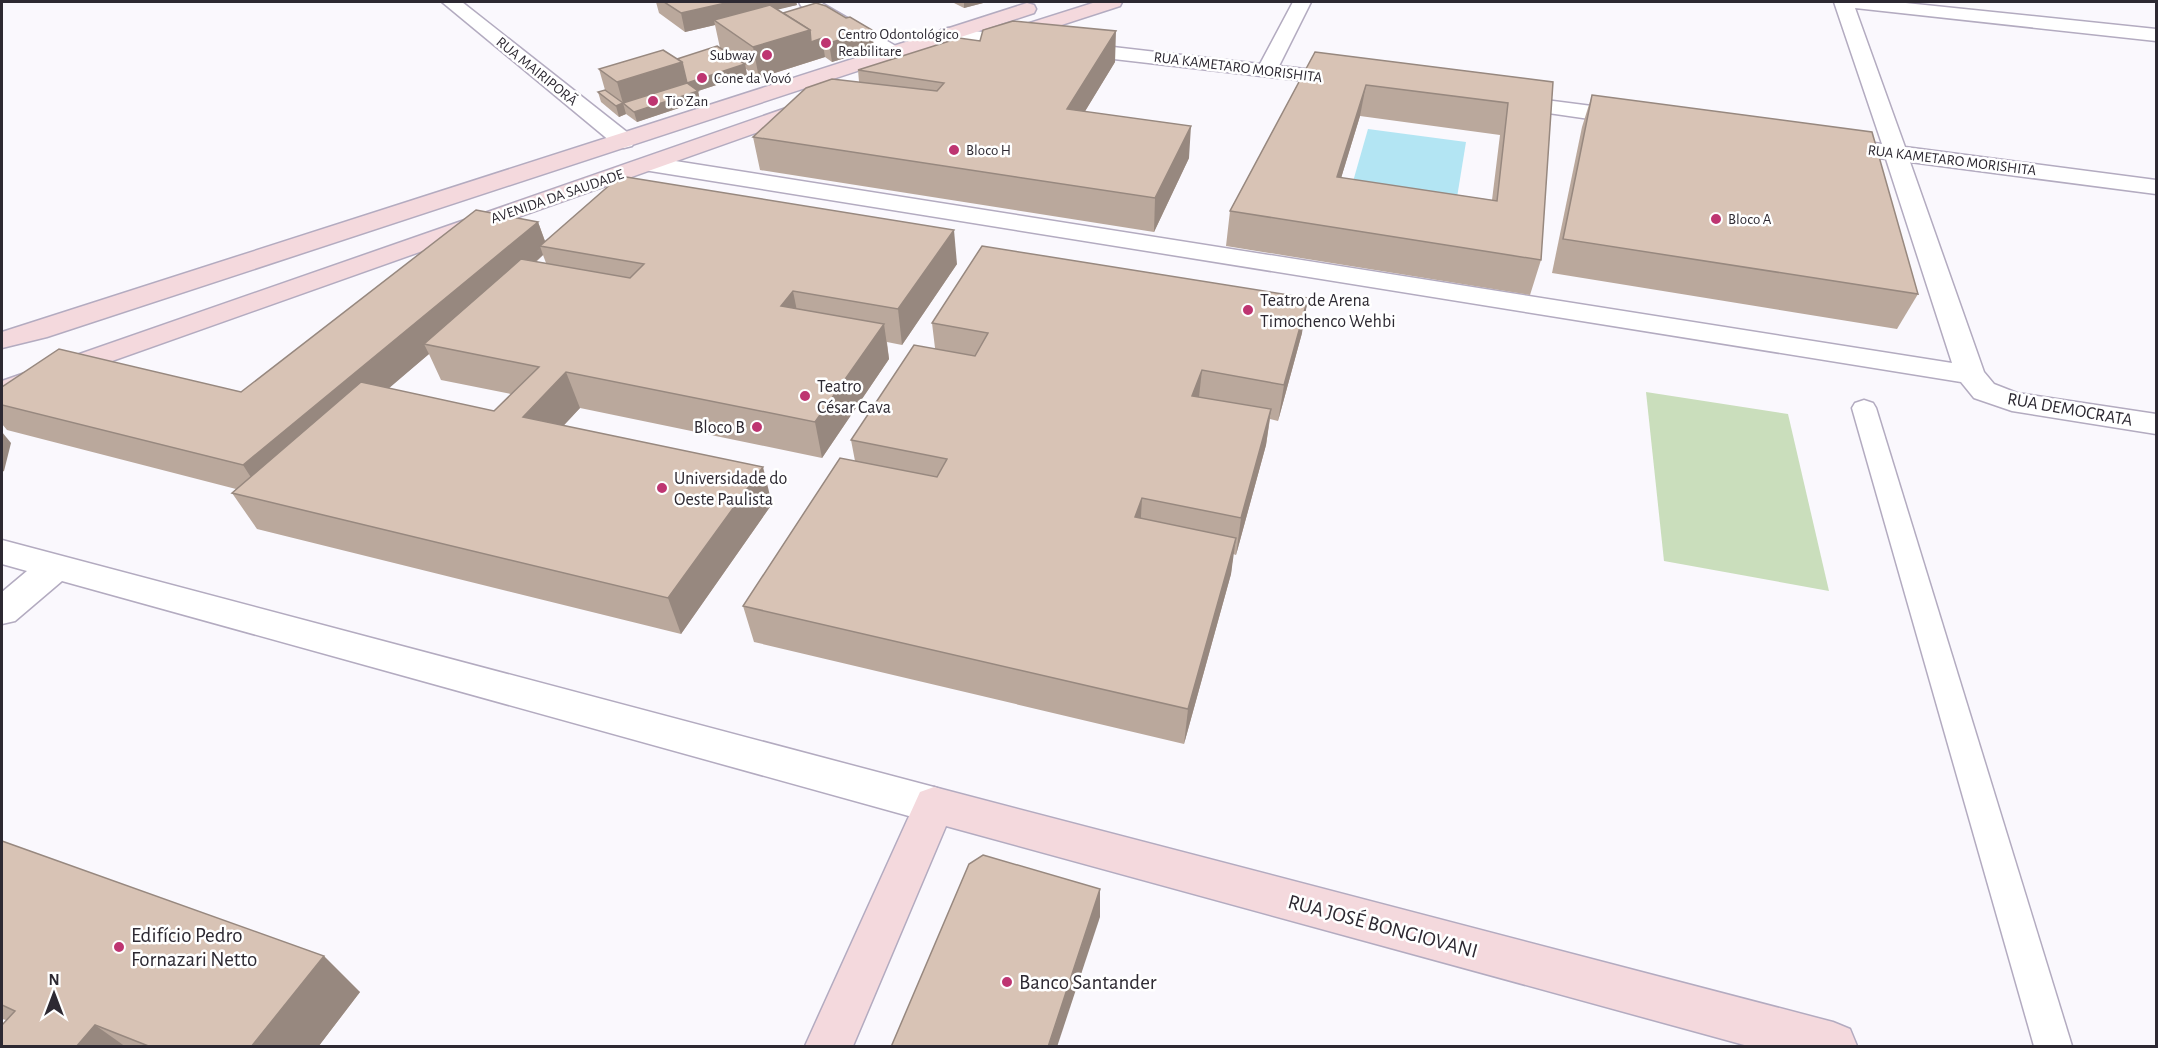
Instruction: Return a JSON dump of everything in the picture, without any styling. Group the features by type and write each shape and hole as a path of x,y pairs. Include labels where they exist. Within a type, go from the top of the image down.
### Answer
{"street":[{"name":"RUA MAIRIPORÃ","path":"451,2 624,141"},
{"path":"808,2 918,67"},
{"name":"AVENIDA DA SAUDADE","path":"2,340 37,331 1048,2"},
{"path":"864,86 1113,2"},
{"path":"1267,69 1302,2"},
{"path":"1843,2 1977,383"},
{"path":"1850,2 2157,35"},
{"name":"RUA KAMETARO MORISHITA","path":"948,34 1375,83"},
{"name":"AVENIDA DA SAUDADE","path":"2,391 650,164 831,98"},
{"path":"1481,98 1647,120"},
{"name":"RUA KAMETARO MORISHITA","path":"1813,142 2157,187"},
{"name":"RUA DEMOCRATA","path":"650,164 1977,383 2012,402 2157,424"},
{"path":"2,552 54,568 933,805 829,1047"},
{"path":"2,610 54,568"},
{"name":"RUA JOSÉ BONGIOVANI","path":"933,805 1833,1047"}],"lane":[{"path":"1864,408 2053,1047"}],"green space":[{"path":"1646,392 1788,414 1829,591 1664,561"}],"water":[{"path":"1368,129 1466,142 1453,222 1346,206"}],"building":[{"path":"664,2 730,2 681,13"},
{"path":"816,3 846,18 850,17 872,30 829,43 822,38 811,42 810,30 783,13"},
{"path":"770,5 810,30 753,47 714,20"},
{"name":"Bloco H","path":"1013,21 1116,31 1067,109 1191,126 1155,198 753,137 806,88 832,79 937,91 944,83 858,70 959,38 980,41 983,30"},
{"path":"717,46 745,64 687,83 682,62 677,59"},
{"path":"663,50 682,62 617,82 599,69"},
{"path":"1315,52 1553,82 1541,260 1230,211","holes":["1366,85 1508,103 1497,201 1337,177"]},
{"path":"687,83 698,91 634,112 623,103"},
{"path":"605,90 623,103 616,106 598,92"},
{"name":"Bloco A","path":"1592,95 1872,132 1918,294 1563,239"},
{"name":"Bloco B","path":"620,176 954,230 898,309 793,291 781,306 884,324 815,422 566,372 523,417 763,467 668,598 232,493 361,382 494,411 539,367 424,344 521,259 630,278 644,264 540,246"},
{"path":"476,210 538,222 243,465 2,405 2,387 59,349 241,392"},
{"path":"982,246 1308,298 1284,385 1202,370 1192,396 1271,409 1241,518 1142,498 1135,517 1236,538 1188,709 743,606 840,458 937,477 947,459 851,440 914,345 975,356 988,333 932,323"},
{"name":"Edifício Pedro Fornazari Netto","path":"2,841 324,956 251,1047 151,1047 95,1025 76,1047 2,1047 2,1025 15,1011 2,1005"},
{"name":"Banco Santander","path":"983,855 1100,889 1048,1047 891,1047 969,864"}],"place":[{"name":"Centro Odontológico Reabilitare","path":"826,43"},
{"name":"Subway","path":"767,55"},
{"name":"Cone da Vovó","path":"702,78"},
{"name":"Tio Zan","path":"653,101"},
{"name":"Bloco H","path":"954,150"},
{"name":"Bloco A","path":"1716,219"},
{"name":"Teatro de Arena Timochenco Wehbi","path":"1248,310"},
{"name":"Teatro César Cava","path":"805,396"},
{"name":"Bloco B","path":"757,427"},
{"name":"Universidade do Oeste Paulista","path":"662,488"},
{"name":"Edifício Pedro Fornazari Netto","path":"119,947"},
{"name":"Banco Santander","path":"1007,982"}]}
